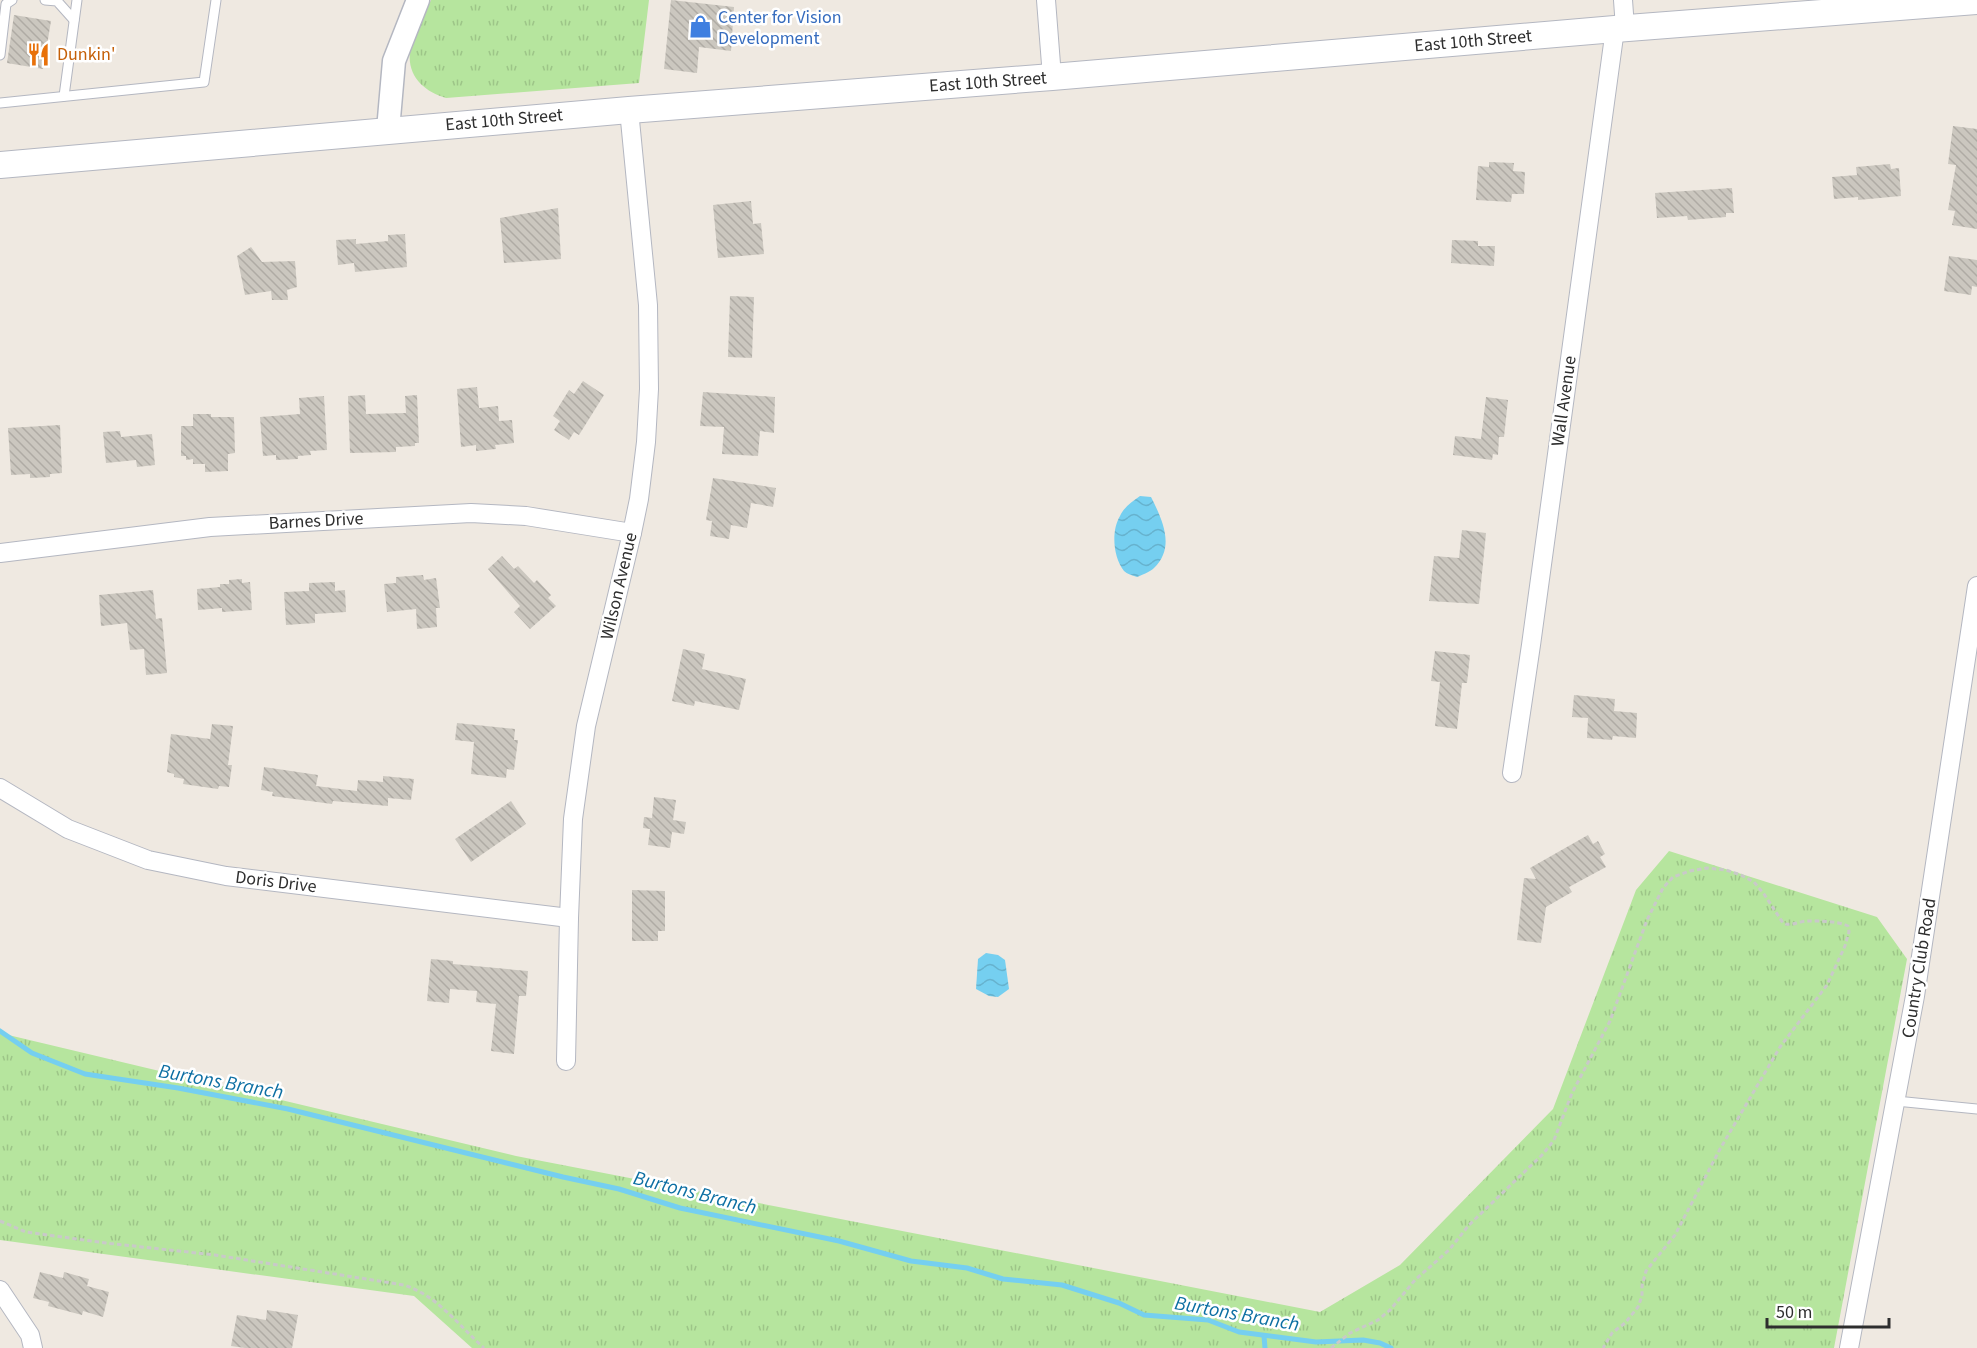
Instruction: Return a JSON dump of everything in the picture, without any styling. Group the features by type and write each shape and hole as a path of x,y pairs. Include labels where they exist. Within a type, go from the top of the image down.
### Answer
{"main road":[{"name":"East 10th Street","path":"0,165 629,110 1977,1"}],"street":[{"path":"388,130 394,61 418,0"},
{"path":"1046,0 1052,77"},
{"name":"Wall Avenue","path":"1512,773 1623,0"},
{"name":"Wilson Avenue","path":"566,1061 573,819 586,726 632,533 646,442 649,389 648,305 629,110"},
{"name":"Barnes Drive","path":"0,553 210,527 471,513 526,516 632,533"},
{"name":"Country Club Road","path":"1849,1348 1916,996 1977,586"},
{"name":"Doris Drive","path":"0,788 68,829 148,860 226,876 569,918"},
{"path":"0,1290 31,1341 50,1348"}],"lane":[{"path":"0,55 6,4 12,0"},
{"path":"45,0 57,1 74,20"},
{"path":"64,96 76,0"},
{"path":"0,103 204,82 216,0"},
{"path":"1896,1101 1977,1108"}],"path":[{"path":"1331,1348 1350,1333 1378,1320 1390,1310 1415,1280 1449,1250 1469,1225 1543,1154 1554,1140 1572,1093 1610,1021 1647,920 1663,888 1673,877 1690,871 1707,868 1726,870 1754,882 1783,923 1788,925 1807,921 1842,923 1848,926 1849,932 1827,985 1780,1047 1720,1149 1675,1235 1646,1271 1638,1307 1625,1323 1612,1333 1603,1348"},
{"path":"0,1221 26,1232 225,1256 404,1285 419,1289 435,1300 484,1348"}],"green space":[{"path":"431,0 649,0 639,83 446,98 438,95 419,82 411,69 410,61 413,39"},
{"path":"1669,851 1877,917 1907,959 1834,1348 472,1348 414,1296 0,1240 0,1033 516,1156 1320,1312 1400,1265 1553,1109 1636,890"}],"water":[{"path":"1140,496 1151,497 1163,524 1166,542 1161,560 1154,568 1137,577 1125,572 1120,565 1114,536 1122,513"},
{"path":"986,953 998,955 1005,960 1009,989 998,997 989,996 976,989 978,959"}],"building":[{"name":"Center for Vision Development","path":"671,0 734,7 731,51 699,47 697,73 664,69"},
{"path":"14,15 51,21 43,69 7,63"},
{"path":"1953,126 1977,129 1977,229 1952,225 1955,211 1948,210 1956,165 1948,164"},
{"path":"1489,162 1514,163 1513,171 1525,172 1524,194 1512,194 1511,202 1476,200 1478,166 1489,167"},
{"path":"1890,164 1891,169 1899,168 1901,196 1858,200 1858,197 1834,199 1832,177 1857,175 1856,167"},
{"path":"1732,188 1734,213 1726,213 1726,217 1688,220 1687,216 1657,218 1655,193"},
{"path":"751,201 753,224 761,223 764,254 718,258 713,205"},
{"path":"558,208 561,259 504,263 500,218"},
{"path":"405,234 407,267 355,272 354,263 338,265 336,240 356,239 356,244 388,241 388,235"},
{"path":"1452,240 1478,241 1478,246 1495,246 1494,266 1451,263"},
{"path":"251,247 262,262 295,261 297,287 287,290 288,300 272,300 271,291 245,295 237,256"},
{"path":"1949,256 1977,260 1977,287 1972,286 1971,295 1944,291"},
{"path":"730,296 754,297 752,358 728,357"},
{"path":"583,381 604,395 579,435 574,432 569,440 554,430 560,421 553,416 569,390 574,394"},
{"path":"477,387 479,408 498,406 499,421 512,420 514,443 495,445 496,449 476,451 476,445 461,447 457,389"},
{"path":"703,392 775,397 774,433 760,431 758,456 722,454 724,427 700,426"},
{"path":"365,395 366,414 406,413 405,396 417,395 419,443 415,443 415,446 396,447 396,452 350,453 348,396"},
{"path":"324,396 327,450 310,451 311,455 298,456 298,459 276,460 276,455 263,456 260,417 300,414 299,398"},
{"path":"1486,397 1508,400 1504,437 1499,437 1498,455 1493,454 1492,460 1453,455 1455,436 1481,439"},
{"path":"193,414 234,417 235,453 228,454 228,471 205,472 205,464 193,464 193,459 186,460 186,456 181,456 181,426 193,426"},
{"path":"60,425 62,473 50,474 50,477 30,478 30,474 11,475 8,428"},
{"path":"120,431 121,437 152,434 155,465 137,467 136,460 106,463 103,432"},
{"path":"713,478 776,488 773,507 751,503 747,528 731,525 729,539 710,536 712,521 706,520"},
{"path":"1462,530 1486,533 1479,604 1429,601 1434,556 1459,558"},
{"path":"502,556 514,569 518,566 534,583 537,580 551,595 548,598 556,606 530,629 514,612 520,606 488,569"},
{"path":"423,575 424,580 436,578 440,608 436,608 437,627 417,629 416,609 387,612 384,584 396,583 396,577"},
{"path":"242,579 242,583 250,582 252,610 222,612 222,608 198,610 197,589 220,587 220,584 229,584 229,580"},
{"path":"335,582 335,591 345,590 346,612 315,614 315,623 286,625 284,592 309,591 309,583"},
{"path":"153,590 156,619 162,618 167,673 146,675 144,649 130,650 127,623 101,626 99,595"},
{"path":"683,649 705,654 702,669 746,679 739,710 695,701 694,706 672,701"},
{"path":"1435,651 1470,655 1467,683 1462,683 1457,729 1435,726 1440,682 1431,681"},
{"path":"1574,695 1615,699 1614,711 1637,713 1636,738 1613,736 1612,740 1587,738 1588,718 1572,717"},
{"path":"457,723 515,729 514,740 518,740 514,770 507,769 506,778 471,774 474,742 455,740"},
{"path":"212,724 233,726 228,765 232,765 229,787 219,786 218,789 183,784 184,779 174,777 174,774 167,772 171,734 210,739"},
{"path":"264,767 318,775 316,786 357,791 358,780 383,782 383,776 414,779 411,800 388,798 388,806 333,801 332,804 272,796 273,792 261,790"},
{"path":"654,797 676,800 673,820 686,822 684,834 672,832 670,848 648,845 650,829 643,828 644,817 652,818"},
{"path":"511,801 526,824 471,862 455,839"},
{"path":"1588,835 1593,844 1598,841 1605,854 1600,857 1606,867 1569,887 1572,892 1546,907 1541,943 1517,940 1524,878 1536,879 1530,868"},
{"path":"632,890 665,891 665,931 658,931 658,941 632,941"},
{"path":"431,959 453,961 453,964 528,971 526,996 519,996 514,1054 491,1051 496,1004 476,1002 477,991 450,989 449,1003 427,1001"},
{"path":"40,1272 63,1278 64,1272 89,1279 87,1286 109,1292 103,1317 83,1311 82,1315 48,1306 49,1302 33,1298"},
{"path":"267,1310 298,1315 292,1348 231,1346 237,1315 266,1320"}],"waterway":[{"name":"Burtons Branch","path":"0,1031 32,1053 85,1074 178,1088 288,1109 619,1189 680,1208 839,1241 911,1261 967,1268 1003,1279 1062,1285 1119,1303 1144,1315 1208,1320 1239,1332 1316,1342 1363,1340 1391,1348"},
{"path":"1264,1336 1265,1348"}],"place":[{"name":"Center for Vision Development","path":"700,27"},
{"name":"Dunkin'","path":"39,54"}]}
